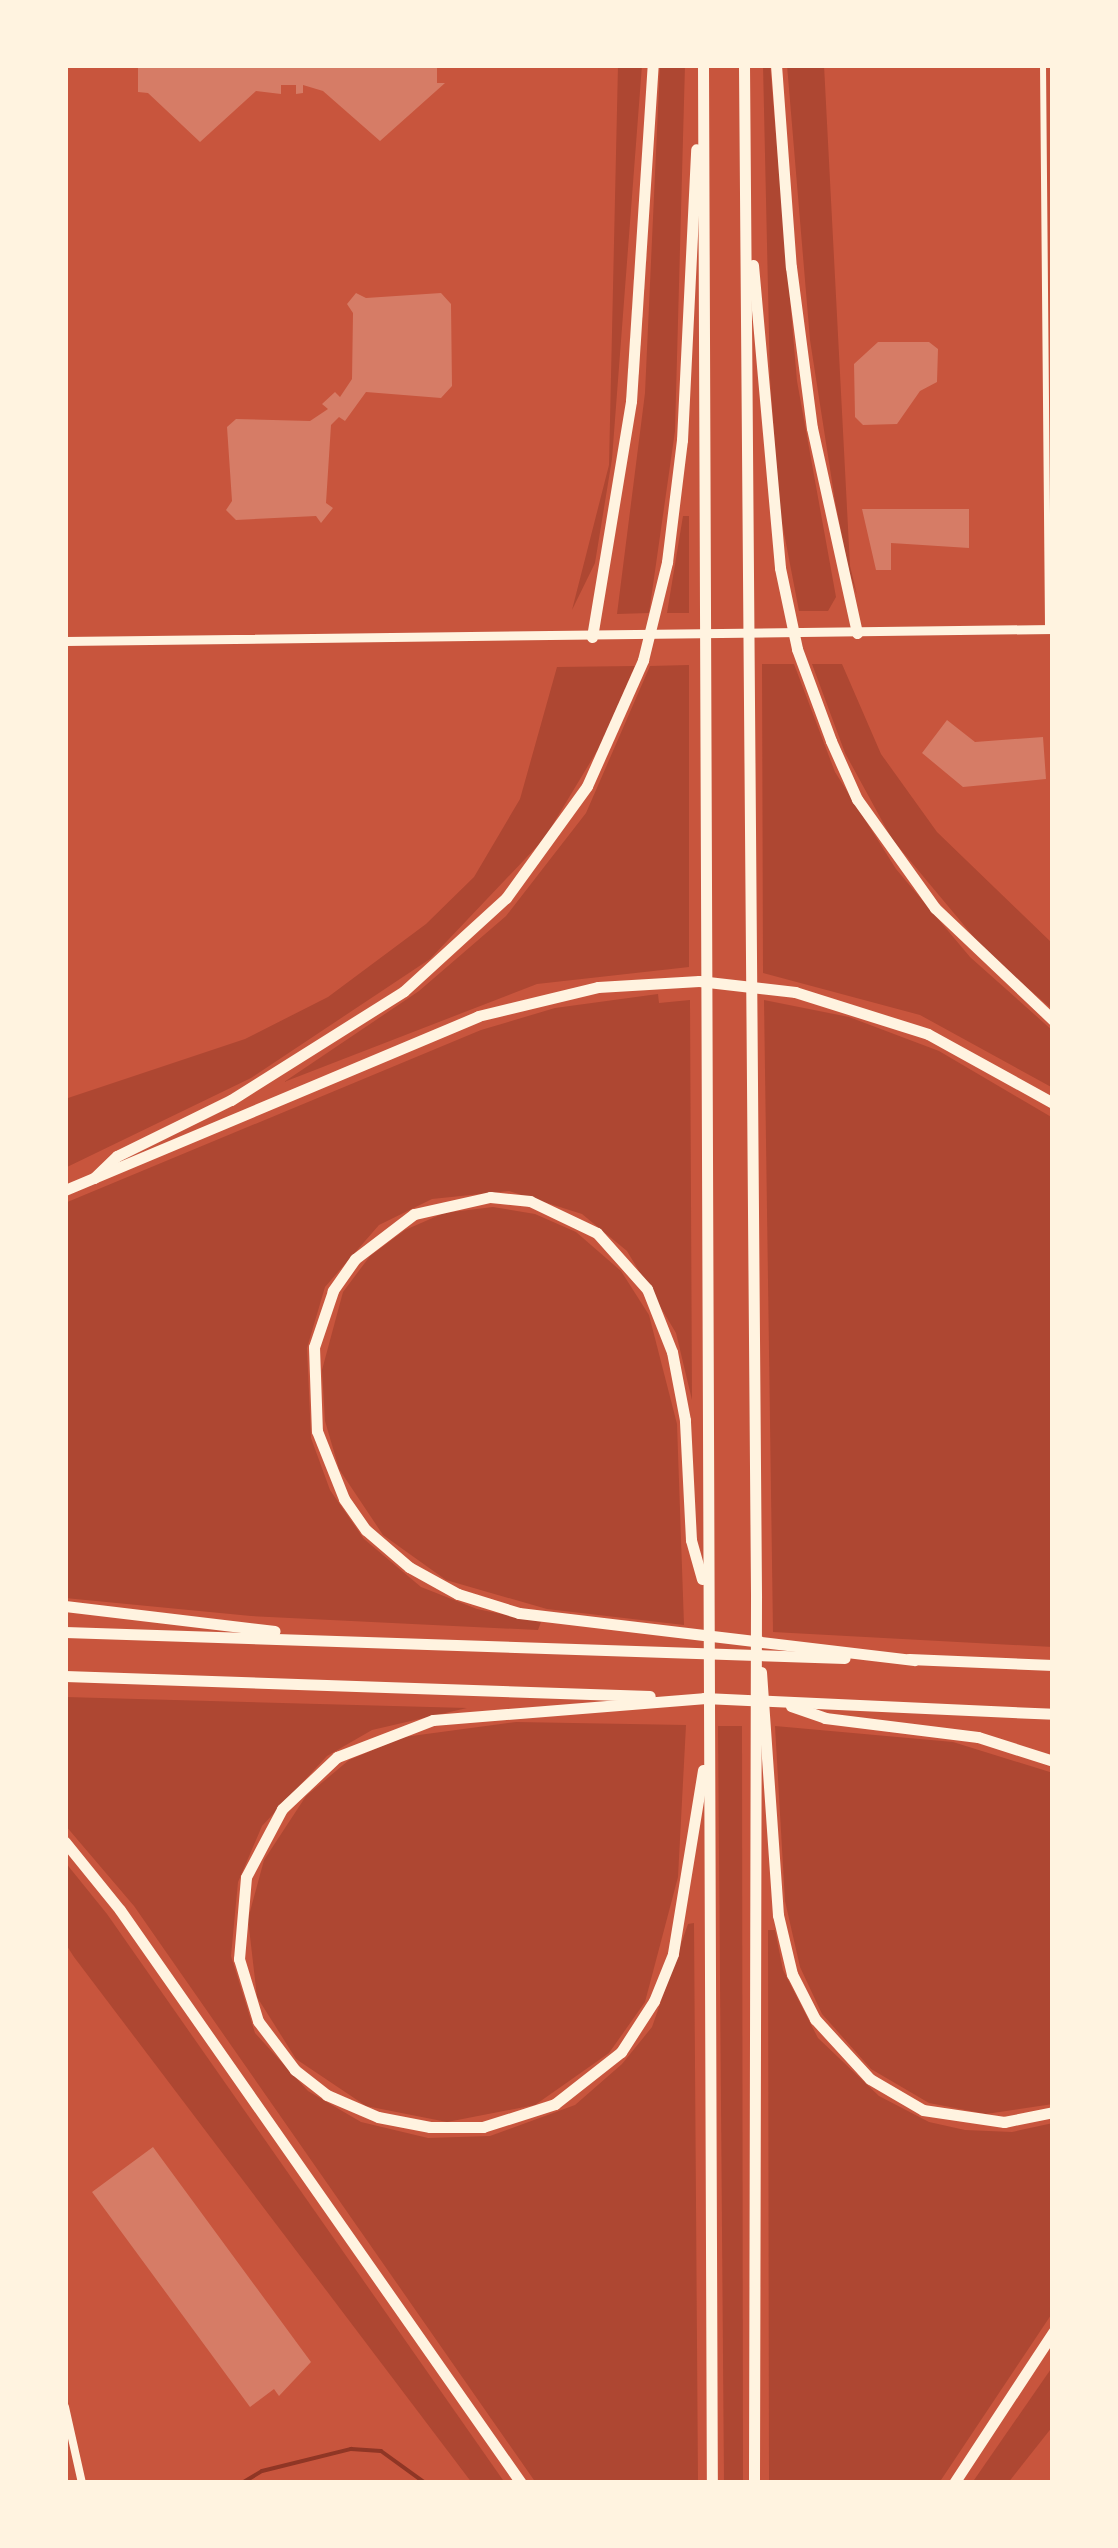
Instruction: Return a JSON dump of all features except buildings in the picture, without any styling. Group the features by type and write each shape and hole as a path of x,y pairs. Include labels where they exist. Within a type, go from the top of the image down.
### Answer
{"highway":[{"path":"592,636 632,402 653,65"},
{"path":"94,1178 117,1156 231,1100 404,991 506,898 587,786 643,660 667,562 682,440 701,65"},
{"path":"701,65 712,2483"},
{"path":"744,65 756,1598 754,2483"},
{"path":"776,65 791,267 812,428 842,586 858,633"},
{"path":"745,154 768,480 780,568 813,696 857,799 891,850 985,961 1053,1020"},
{"path":"65,1190 478,1016 537,998 658,982 795,992 928,1034 1053,1103"},
{"path":"706,1594 691,1540 685,1420 672,1352 647,1290 625,1258 598,1233 530,1201 451,1201 382,1231 333,1291 319,1328 312,1383 317,1432 333,1478 386,1550 446,1588 519,1612 914,1660"},
{"path":"756,1598 772,1872 785,1950 803,1997 830,2039 870,2079 923,2110 1004,2122 1053,2112"},
{"path":"65,1606 338,1639"},
{"path":"65,1632 1053,1664"},
{"path":"65,1676 1053,1714"},
{"path":"707,1756 693,1802 673,1954 639,2027 576,2092 511,2122 456,2128 404,2124 327,2095 269,2039 240,1960 246,1877 282,1809 327,1764 372,1739 433,1720 709,1698"},
{"path":"777,1702 825,1718 978,1736 1053,1761"},
{"path":"65,1842 120,1910 521,2483"},
{"path":"954,2483 1053,2332"},
{"path":"1020,2382 1053,2344"}],"main road":[{"path":"65,641 1051,629"}],"street":[{"path":"1043,65 1051,629"},
{"path":"65,2407 82,2483"}],"shaded area":[{"path":"618,65 642,65 612,459 595,563 572,610 609,465"},
{"path":"660,65 685,65 675,431 649,613 617,614 645,393"},
{"path":"763,65 770,65 797,381 836,597 828,611 799,611 780,512 770,379"},
{"path":"787,65 824,65 850,566 857,595 849,571 835,501 810,340"},
{"path":"683,516 689,516 689,613 667,613"},
{"path":"762,664 794,664 835,772 896,869 970,957 1053,1031 1053,1088 920,1015 763,973"},
{"path":"812,664 842,664 881,754 937,832 1053,944 1053,1010 988,954 892,839 845,753"},
{"path":"689,665 689,967 537,984 284,1082 419,991 506,916 586,813 650,666"},
{"path":"635,666 600,746 544,839 430,959 251,1078 65,1168 65,1099 245,1039 328,997 426,924 474,877 520,799 557,667"},
{"path":"658,994 659,1003 690,1000 692,1400 676,1333 627,1251 582,1214 509,1191 432,1199 379,1225 325,1287 307,1348 311,1438 330,1490 364,1539 421,1587 477,1609 541,1622 538,1630 251,1616 65,1598 65,1203 481,1030 555,1008"},
{"path":"764,1000 849,1017 939,1051 1053,1118 1053,1647 773,1632"},
{"path":"493,1207 535,1214 576,1232 621,1271 649,1315 677,1424 684,1625 547,1609 446,1580 383,1535 339,1469 325,1421 322,1370 343,1292 370,1256 405,1230 444,1213"},
{"path":"65,1697 467,1708 372,1730 327,1756 262,1826 238,1882 231,1956 255,2033 308,2091 361,2122 428,2138 490,2136 575,2105 622,2064 652,2027 688,1924 694,1923 698,2483 536,2483 134,1906 65,1825"},
{"path":"516,1722 686,1725 678,1877 645,2002 609,2053 535,2105 447,2122 366,2106 296,2059 257,1997 248,1919 264,1860 306,1796 349,1760 404,1737"},
{"path":"718,1726 742,1726 743,2483 724,2483"},
{"path":"775,1726 953,1742 1053,1773 1053,2104 986,2114 929,2103 871,2069 822,2014 800,1967 785,1901"},
{"path":"65,1862 107,1914 505,2483 472,2483 74,1957 65,1943"},
{"path":"768,1930 775,1930 783,1970 818,2038 879,2096 929,2122 965,2130 1012,2132 1053,2123 1053,2312 939,2483 769,2483"},
{"path":"1053,2366 1053,2426 1008,2483 972,2483"}],"waterway":[{"path":"242,2483 262,2471 351,2449 381,2451 425,2483"}]}
